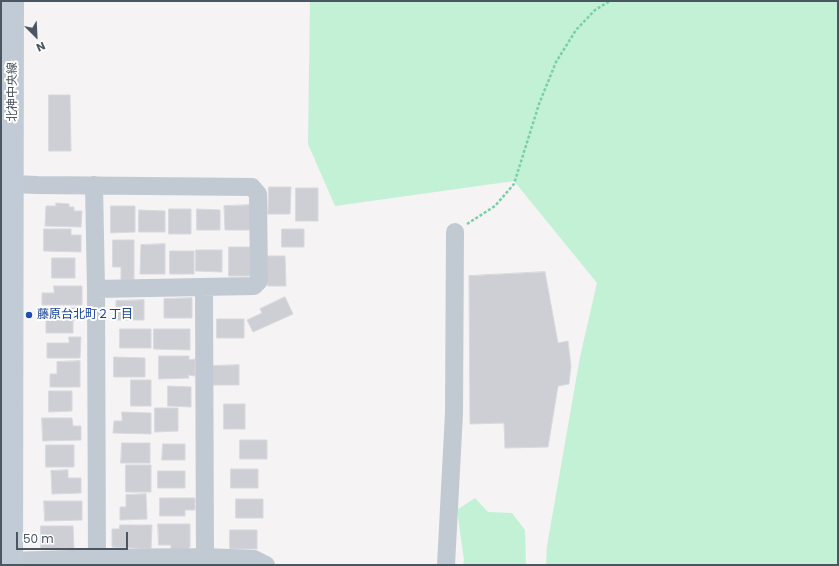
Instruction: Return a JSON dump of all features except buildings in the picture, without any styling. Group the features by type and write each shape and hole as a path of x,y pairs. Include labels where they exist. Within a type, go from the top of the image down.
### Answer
{"street":[{"name":"北神中央線","path":"12,563 5,183 13,1"},
{"path":"5,183 37,185 252,186 258,194 259,281 254,286 96,289"},
{"path":"94,185 97,562"},
{"path":"446,565 454,413 455,232"},
{"path":"204,288 205,557"},
{"path":"12,563 97,562 205,557 254,559 266,565"}],"path":[{"path":"455,232 495,206 514,184 540,104 556,62 576,30 595,10 610,1"}],"green space":[{"path":"310,1 838,1 838,565 546,565 547,546 580,357 597,283 514,181 335,206 308,144"},
{"path":"475,498 488,512 512,513 525,530 526,565 463,565 464,560 457,510"}],"place":[{"name":"藤原台北町２丁目","path":"29,315"}]}
